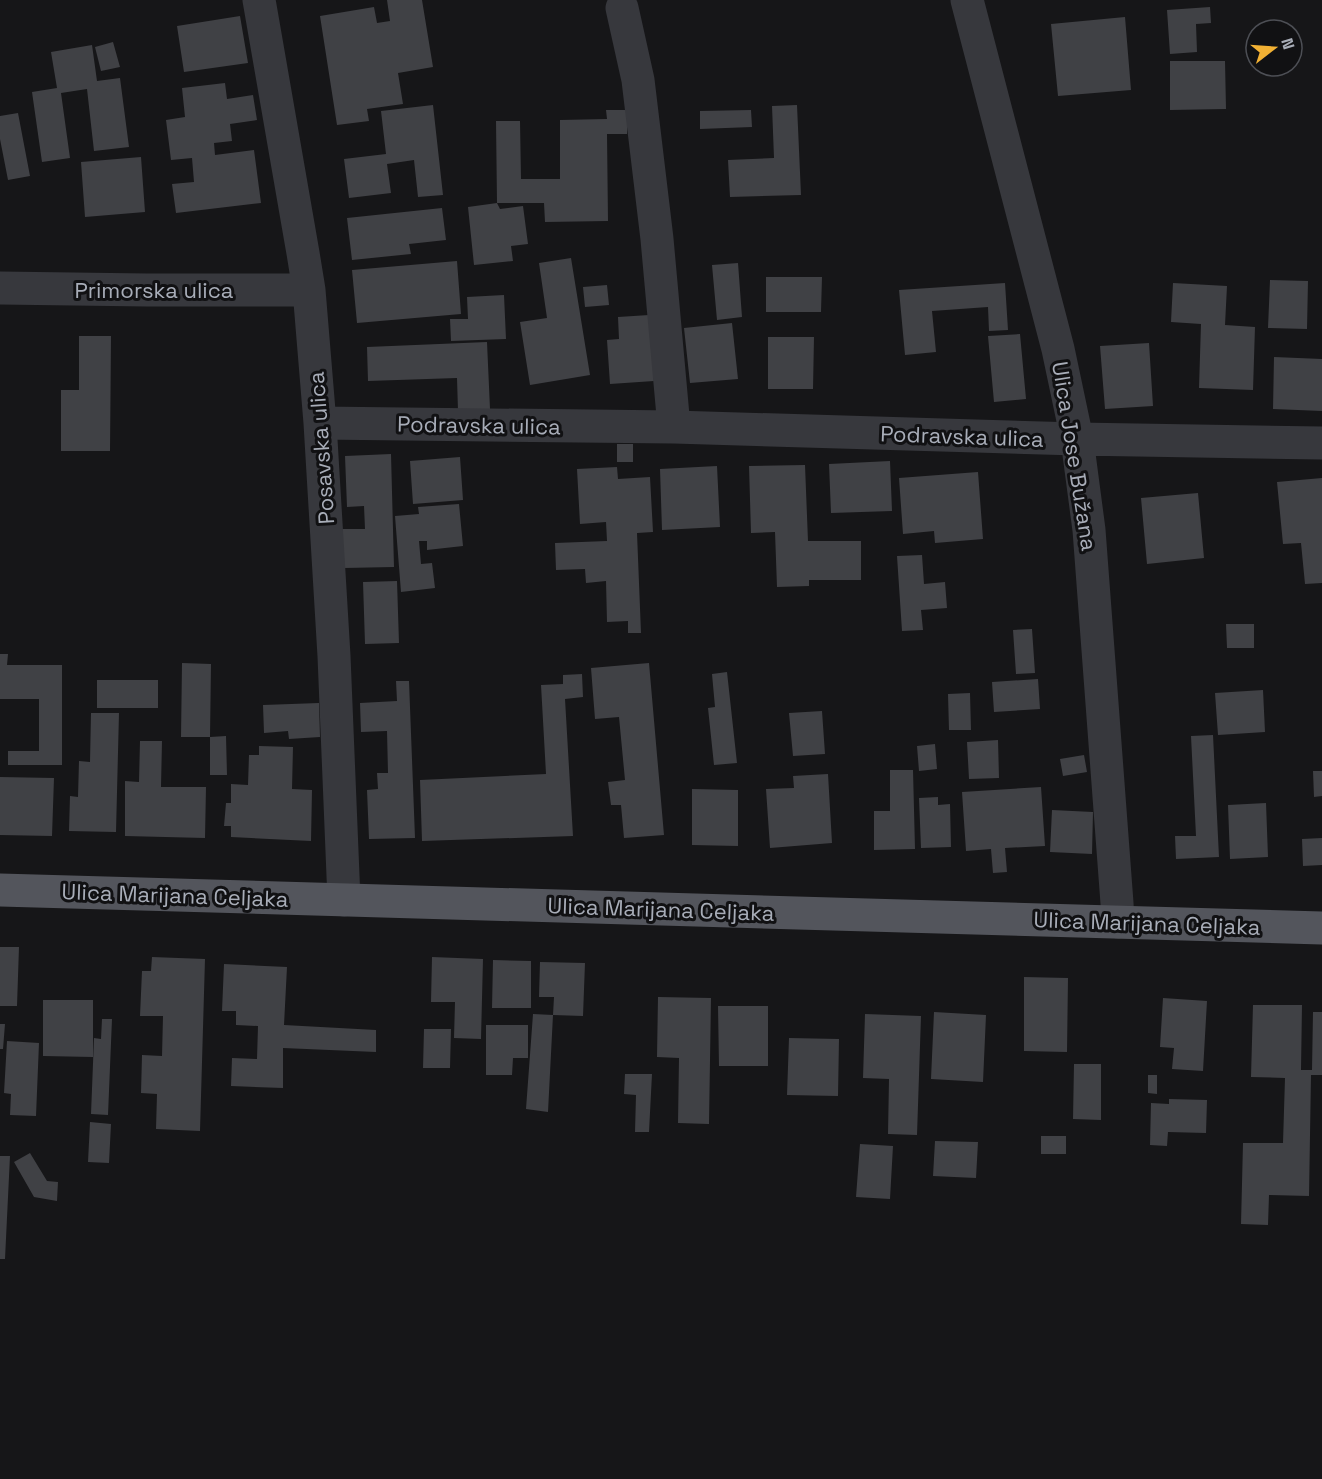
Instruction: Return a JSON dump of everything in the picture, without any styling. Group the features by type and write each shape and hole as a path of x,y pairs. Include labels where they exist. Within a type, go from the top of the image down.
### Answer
{"main road":[{"name":"Ulica Marijana Celjaka","path":"0,890 1322,928"}],"street":[{"name":"Posavska ulica","path":"258,0 309,290 320,423 334,656 344,900"},
{"name":"Ulica Jose Bužana","path":"967,0 1058,349 1077,440 1089,530 1118,922"},
{"path":"622,8 638,80 657,239 674,427"},
{"name":"Primorska ulica","path":"0,288 309,290"},
{"name":"Podravska ulica","path":"320,423 674,427 1077,440 1322,443"}],"building":[{"path":"387,0 422,0 433,67 398,73 403,104 367,109 369,121 337,125 320,16 374,7 377,23 390,21"},
{"path":"1210,7 1211,23 1196,24 1197,52 1170,54 1167,10"},
{"path":"240,16 248,63 184,72 177,26"},
{"path":"1125,17 1131,90 1058,96 1051,24"},
{"path":"113,42 120,67 101,71 95,47"},
{"path":"92,45 97,81 120,78 129,147 94,151 87,89 61,93 70,158 42,162 32,92 57,88 51,52"},
{"path":"1170,61 1225,61 1226,109 1170,110"},
{"path":"225,83 227,99 253,95 257,120 230,124 232,141 214,143 215,155 254,150 261,203 176,213 172,184 194,182 192,158 171,160 166,120 185,117 182,88"},
{"path":"433,105 443,195 418,197 414,160 387,164 391,193 349,198 344,159 386,154 381,111"},
{"path":"797,105 801,195 730,197 728,160 774,158 772,106"},
{"path":"606,110 627,110 627,134 607,134 608,221 545,222 544,203 497,203 496,121 520,121 521,179 560,179 560,120 607,119"},
{"path":"751,110 752,127 700,129 700,111"},
{"path":"18,113 30,176 8,180 0,139 0,116"},
{"path":"141,157 145,212 85,217 81,162"},
{"path":"497,203 500,209 523,206 528,244 511,246 513,261 474,265 468,207"},
{"path":"442,208 446,240 409,244 411,254 352,260 347,218"},
{"path":"571,258 590,375 530,385 520,322 547,318 539,263"},
{"path":"457,261 461,314 357,323 352,270"},
{"path":"738,263 742,317 717,320 712,265"},
{"path":"766,277 822,277 821,312 766,312"},
{"path":"1270,280 1308,281 1307,329 1268,328"},
{"path":"1005,283 1008,330 989,331 988,307 932,311 936,352 905,355 899,290"},
{"path":"1173,283 1227,286 1225,325 1255,327 1253,390 1199,388 1201,324 1171,322"},
{"path":"607,285 609,305 585,307 583,287"},
{"path":"504,295 506,339 451,341 450,319 468,319 467,297"},
{"path":"649,315 654,381 610,384 607,340 619,339 618,317"},
{"path":"732,323 738,379 690,383 684,328"},
{"path":"1020,334 1026,399 994,402 988,336"},
{"path":"79,336 111,336 110,451 61,451 61,390 79,390"},
{"path":"768,337 814,337 813,389 768,389"},
{"path":"487,342 490,409 458,411 457,378 368,381 367,347"},
{"path":"1149,343 1153,406 1105,409 1100,346"},
{"path":"1274,357 1322,359 1322,411 1273,409"},
{"path":"617,444 633,444 633,462 617,462"},
{"path":"391,454 394,567 344,568 342,529 365,529 364,506 347,507 345,456"},
{"path":"460,457 463,500 413,504 410,461"},
{"path":"890,461 892,511 831,513 829,464"},
{"path":"805,465 808,541 861,541 861,580 809,580 809,586 777,587 775,532 751,533 749,466"},
{"path":"717,466 720,527 662,530 660,469"},
{"path":"617,467 618,479 650,477 653,532 637,533 641,633 628,633 628,621 607,622 606,581 586,583 585,569 556,570 555,543 607,541 606,522 580,524 577,469"},
{"path":"978,472 983,539 935,543 934,531 903,534 899,478"},
{"path":"1322,478 1322,583 1305,584 1301,543 1283,544 1277,482"},
{"path":"1198,493 1204,558 1147,564 1141,498"},
{"path":"459,504 463,546 427,550 427,541 419,541 421,564 432,563 435,588 401,592 395,516 419,514 418,507"},
{"path":"922,555 924,584 945,582 947,608 921,610 923,630 902,631 897,556"},
{"path":"397,581 399,643 365,644 363,582"},
{"path":"1226,624 1254,624 1254,648 1227,648"},
{"path":"1032,629 1035,673 1016,674 1013,630"},
{"path":"0,654 8,654 7,665 62,665 62,765 8,765 8,751 39,751 39,699 0,699"},
{"path":"182,663 211,664 210,737 181,737"},
{"path":"649,663 664,835 624,838 621,805 611,805 608,782 625,780 619,717 595,719 591,668"},
{"path":"727,672 737,763 714,765 708,708 715,707 712,674"},
{"path":"582,674 583,697 565,699 573,836 422,841 420,780 546,774 541,685 563,684 563,675"},
{"path":"1038,679 1040,709 994,712 992,682"},
{"path":"97,680 158,680 158,708 97,708"},
{"path":"396,681 409,681 415,838 369,839 367,790 378,789 377,773 388,773 387,731 361,732 360,703 397,701"},
{"path":"1263,690 1265,732 1218,735 1215,693"},
{"path":"970,693 971,730 949,730 948,694"},
{"path":"319,703 320,737 289,739 288,731 264,733 263,705"},
{"path":"822,711 825,754 793,756 789,713"},
{"path":"91,713 119,713 116,832 69,831 70,796 78,797 79,761 90,762"},
{"path":"1213,735 1219,857 1176,859 1175,836 1196,836 1191,736"},
{"path":"226,736 227,775 210,775 210,737"},
{"path":"998,740 999,778 969,779 967,742"},
{"path":"140,741 162,741 161,787 206,787 205,838 125,836 125,781 139,782"},
{"path":"935,744 937,769 919,771 917,746"},
{"path":"259,746 293,747 292,789 312,790 311,841 231,837 231,826 224,826 226,803 231,803 231,784 248,785 249,755 259,755"},
{"path":"1084,755 1087,772 1063,776 1060,759"},
{"path":"890,770 913,770 915,849 874,850 874,811 890,811"},
{"path":"1313,771 1322,771 1322,796 1314,797"},
{"path":"828,774 832,843 770,848 766,789 794,788 793,776"},
{"path":"0,777 54,778 52,836 0,835"},
{"path":"1041,787 1045,846 1005,848 1007,872 993,873 991,849 966,851 962,792"},
{"path":"692,789 738,790 738,846 692,845"},
{"path":"938,797 938,805 950,804 951,847 921,848 919,798"},
{"path":"1266,803 1268,857 1230,859 1228,805"},
{"path":"1052,810 1093,812 1092,854 1050,852"},
{"path":"1322,838 1322,865 1303,866 1302,839"},
{"path":"0,947 19,947 17,1006 0,1006"},
{"path":"152,957 205,959 200,1131 156,1129 157,1094 141,1093 142,1055 162,1056 163,1016 140,1016 142,971 151,971"},
{"path":"432,957 483,959 481,1039 454,1038 455,1002 431,1002"},
{"path":"493,960 531,961 531,1008 492,1008"},
{"path":"540,962 585,963 583,1016 553,1015 554,997 539,997"},
{"path":"224,964 287,967 284,1025 376,1030 376,1052 283,1048 283,1088 231,1086 232,1058 257,1059 258,1026 236,1025 236,1011 222,1011"},
{"path":"1024,977 1068,978 1067,1052 1024,1051"},
{"path":"658,997 711,998 709,1124 678,1123 679,1058 657,1057"},
{"path":"1163,998 1207,1001 1203,1071 1172,1069 1174,1048 1160,1047"},
{"path":"43,1000 93,1000 93,1057 43,1056"},
{"path":"1253,1005 1302,1005 1301,1070 1312,1070 1313,1012 1322,1012 1322,1075 1311,1075 1309,1196 1269,1195 1268,1225 1241,1224 1243,1143 1283,1143 1285,1078 1251,1077"},
{"path":"718,1006 768,1006 768,1066 719,1066"},
{"path":"934,1012 986,1015 983,1082 931,1079"},
{"path":"533,1014 553,1015 548,1112 526,1109"},
{"path":"865,1014 921,1016 917,1135 888,1134 889,1079 863,1078"},
{"path":"102,1019 112,1019 108,1115 91,1114 94,1038 101,1039"},
{"path":"0,1024 5,1024 3,1049 0,1049"},
{"path":"486,1025 528,1025 528,1058 513,1058 512,1075 486,1075"},
{"path":"424,1029 451,1029 450,1068 423,1068"},
{"path":"789,1038 839,1039 838,1096 787,1095"},
{"path":"7,1041 39,1043 36,1116 10,1115 11,1094 4,1093"},
{"path":"1074,1064 1101,1064 1101,1120 1073,1119"},
{"path":"625,1074 652,1074 649,1132 635,1132 636,1095 624,1094"},
{"path":"1148,1075 1157,1075 1157,1094 1148,1093"},
{"path":"1169,1099 1207,1100 1206,1133 1168,1132 1167,1146 1150,1145 1151,1103 1169,1104"},
{"path":"90,1122 111,1124 109,1163 88,1162"},
{"path":"1041,1136 1066,1136 1066,1154 1041,1154"},
{"path":"935,1141 978,1142 976,1178 933,1176"},
{"path":"860,1144 893,1146 890,1199 856,1197"},
{"path":"30,1153 47,1181 58,1182 57,1201 34,1197 14,1162"},
{"path":"0,1156 10,1156 5,1259 0,1259"}]}
